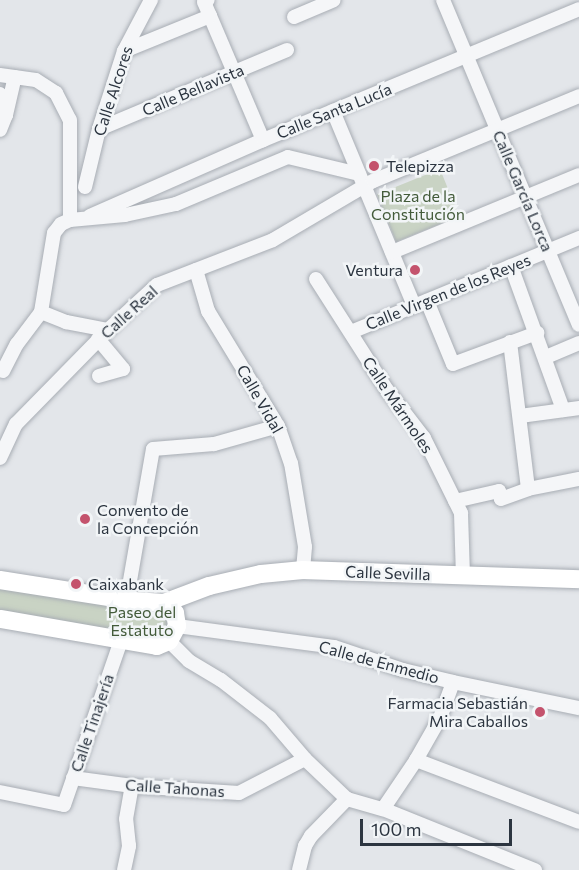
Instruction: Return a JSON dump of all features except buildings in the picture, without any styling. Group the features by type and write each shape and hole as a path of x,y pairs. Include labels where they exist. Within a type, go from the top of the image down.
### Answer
{"main road":[{"name":"Calle Sevilla","path":"172,621 200,589 261,574 303,570 579,579"},
{"path":"0,580 123,596 172,621 157,646 0,620"}],"street":[{"name":"Calle Alcores","path":"86,187 99,129 124,51 151,0"},
{"path":"208,0 204,2 263,140"},
{"path":"294,17 334,0"},
{"name":"Calle García Lorca","path":"446,1 548,251 573,293 579,325"},
{"name":"Calle Santa Lucía","path":"90,216 263,140 468,57 579,9"},
{"path":"124,51 210,16"},
{"name":"Calle Bellavista","path":"99,129 287,50"},
{"path":"0,75 36,80 56,93 70,120 70,220"},
{"path":"0,130 15,77"},
{"path":"0,94 6,115"},
{"name":"Calle Real","path":"0,458 16,424 103,334 157,285 273,240 361,180 498,130 579,96"},
{"path":"333,111 414,306"},
{"path":"3,371 17,344 41,312 54,233 61,224 90,216 125,215 176,204 288,158 361,180"},
{"path":"392,252 579,175"},
{"name":"Calle Virgen de los Reyes","path":"351,332 579,238"},
{"path":"511,266 546,357 563,410"},
{"name":"Calle Vidal","path":"196,270 208,311 278,426 291,463 305,547 303,570"},
{"name":"Calle Mármoles","path":"316,279 387,390 424,438 461,513 463,576"},
{"path":"427,301 453,364 537,333"},
{"path":"41,312 103,334 123,369 99,376"},
{"path":"510,342 528,489"},
{"path":"546,357 579,343"},
{"path":"520,416 579,408"},
{"path":"123,596 128,592 153,449 214,444 278,426"},
{"path":"455,501 499,491 501,499 528,489 579,479"},
{"path":"172,621 189,661 221,680 270,718 305,759 347,799 383,809 535,870"},
{"name":"Calle de Enmedio","path":"172,621 334,647 402,670 579,708"},
{"name":"Calle Tinajería","path":"0,792 64,806 121,640"},
{"path":"383,809 416,760 440,718 453,682"},
{"name":"Calle Tahonas","path":"73,778 132,786 239,793 305,759"},
{"path":"416,760 579,822"},
{"path":"124,870 129,846 126,819 132,786"},
{"path":"299,870 305,846 311,836 347,799"}],"green space":[{"name":"Plaza de la Constitución","path":"440,169 459,216 396,242 377,194"},
{"name":"Paseo del Estatuto","path":"0,583 163,607 173,624 156,640 0,615"}],"place":[{"name":"Telepizza","path":"374,166"},
{"name":"Ventura","path":"415,270"},
{"name":"Convento de la Concepción","path":"85,519"},
{"name":"Caixabank","path":"76,584"},
{"name":"Farmacia Sebastián Mira Caballos","path":"540,712"}]}
